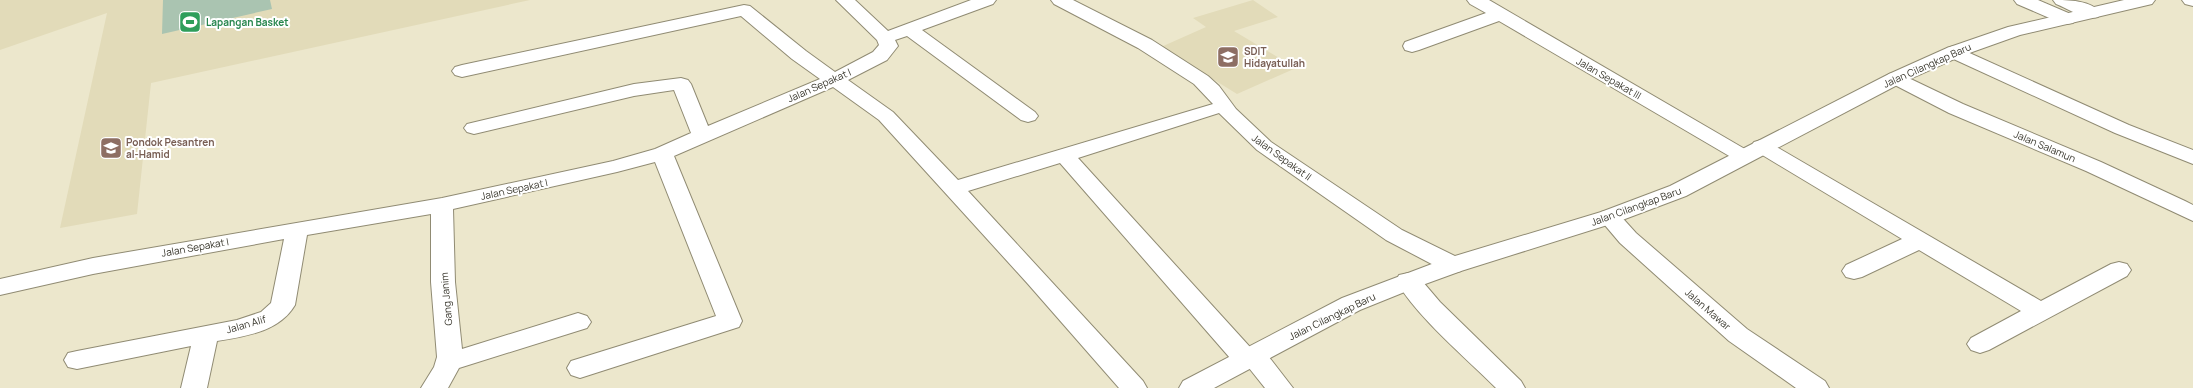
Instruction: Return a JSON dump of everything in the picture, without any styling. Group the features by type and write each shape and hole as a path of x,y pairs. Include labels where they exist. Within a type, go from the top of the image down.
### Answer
{"street":[{"path":"845,0 885,38 987,0"},
{"name":"Jalan Sepakat II","path":"1060,0 1145,44 1201,80 1212,90 1229,114 1264,146 1394,235 1453,265"},
{"name":"Jalan Sepakat III","path":"1476,0 1757,149"},
{"path":"2024,0 2065,10"},
{"name":"Jalan Cilangkap Baru","path":"1192,388 1351,304 1453,265 1609,217 1678,191 1896,78 1954,52 2014,31 2065,10 2092,13 2146,0"},
{"path":"462,71 741,5 799,55 836,79 886,116 915,146 1134,388"},
{"path":"1412,46 1500,14"},
{"path":"909,29 1028,116"},
{"name":"Jalan Sepakat I","path":"0,287 93,266 297,229 442,205 617,166 662,154 836,79 880,56 889,46 885,38"},
{"path":"1954,52 2122,129 2193,158"},
{"name":"Jalan Salamun","path":"1896,78 1921,92 1978,118 2146,189 2193,214"},
{"path":"474,128 634,90 681,84 702,136"},
{"path":"963,186 1211,110"},
{"path":"1757,149 2043,311"},
{"path":"1757,149 2043,311"},
{"path":"580,368 730,320 662,154"},
{"path":"1064,155 1249,357 1280,388"},
{"name":"Gang Janim","path":"434,388 449,362 450,342 443,282 442,205"},
{"name":"Jalan Mawar","path":"1609,217 1628,238 1738,334 1816,388"},
{"name":"Jalan Alif","path":"206,334 254,324 280,312 283,305 297,229"},
{"path":"1854,271 1920,240"},
{"path":"1980,344 2119,270"},
{"path":"1408,281 1431,308 1512,388"},
{"path":"449,362 578,322"},
{"path":"77,360 206,334 195,388"}],"shaded area":[{"name":"Pondok Pesantren al-Hamid","path":"0,0 530,0 151,83 137,214 60,228 107,13 0,50"},
{"name":"SDIT Hidayatullah","path":"1253,0 1278,17 1234,31 1296,68 1237,94 1161,47 1206,27 1193,18"}],"green space":[{"name":"Lapangan Basket","path":"163,0 270,0 272,9 162,34"}],"place":[{"name":"Lapangan Basket","path":"190,22"},
{"name":"SDIT Hidayatullah","path":"1228,57"},
{"name":"Pondok Pesantren al-Hamid","path":"111,148"}]}
